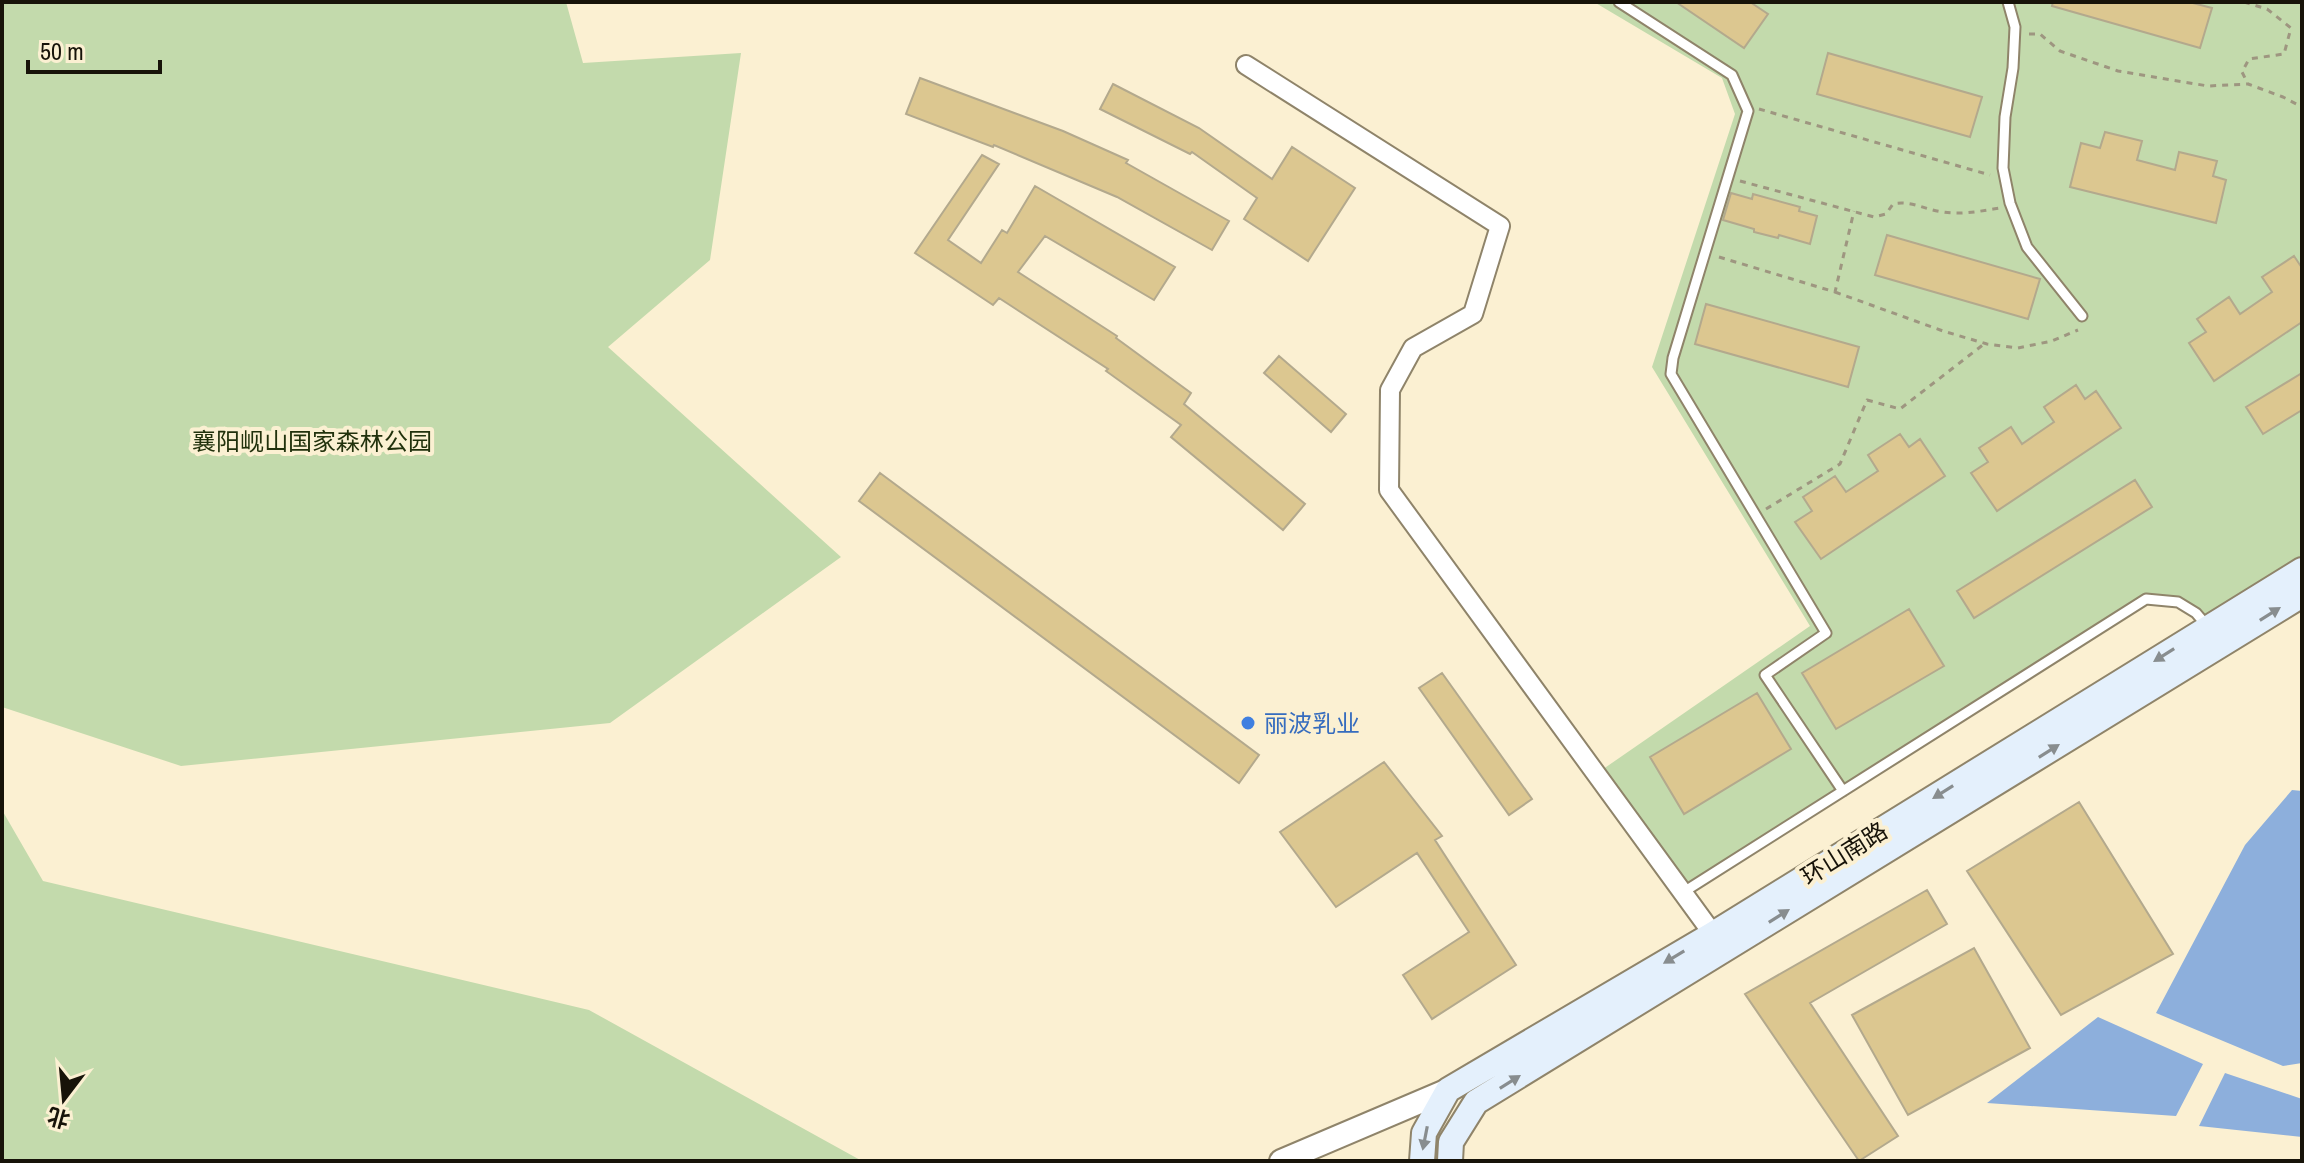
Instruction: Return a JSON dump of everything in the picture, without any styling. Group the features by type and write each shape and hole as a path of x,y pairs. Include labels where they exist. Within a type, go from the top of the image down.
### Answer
{"main road":[{"name":"环山南路","path":"1448,1090 1713,934 2302,570"},
{"name":"环山南路","path":"1450,1161 1451,1142 1476,1102 2302,595"},
{"path":"1422,1161 1424,1133 1448,1090"}],"street":[{"path":"1246,65 1500,226 1473,314 1413,348 1390,390 1389,490 1713,934"},
{"path":"1281,1161 1448,1090"}],"lane":[{"path":"1619,2 1732,75 1748,111 1673,358 1671,374 1826,633 1765,675 1843,791"},
{"path":"2008,2 2015,34 2005,117 2003,168 2011,206 2027,247 2082,316"},
{"path":"1682,893 2146,599 2178,602 2196,613 2209,628"}],"path":[{"path":"2244,2 2267,9 2291,28 2284,54 2249,59 2242,72 2248,84"},
{"path":"2015,34 2040,34 2060,51 2118,71 2208,86 2248,84 2302,107"},
{"path":"1745,105 2005,179"},
{"path":"1728,177 1874,217 1886,214 1893,204 1903,201 1941,212 1964,214 2011,206"},
{"path":"1835,292 1854,211"},
{"path":"1705,253 1835,292 1984,344 2018,348 2052,341 2081,328"},
{"path":"1756,515 1840,464 1867,400 1900,409 1984,344"}],"green space":[{"name":"襄阳岘山国家森林公园","path":"2,2 566,2 583,63 741,53 710,260 608,347 841,557 610,723 181,766 2,707"},
{"path":"1594,2 2302,2 2302,570 2209,628 2178,602 2146,599 1682,893 1596,774 1810,626 1652,367 1735,114 1722,78"},
{"path":"2,810 43,881 589,1010 862,1161 2,1161"}],"water":[{"path":"2292,790 2302,791 2302,1063 2283,1066 2156,1013 2245,845"},
{"path":"2098,1017 2203,1064 2176,1116 1987,1103"},
{"path":"2225,1073 2302,1099 2302,1137 2199,1126"}],"building":[{"path":"1676,2 1750,2 1768,14 1744,48"},
{"path":"2053,2 2189,2 2212,8 2200,48 2052,6"},
{"path":"1828,53 1982,97 1970,137 1817,94"},
{"path":"920,78 1063,131 1128,160 1126,163 1229,221 1212,250 1117,197 994,145 906,114"},
{"path":"1113,84 1199,128 1272,179 1292,147 1355,188 1308,261 1244,219 1257,198 1192,152 1190,154 1100,109"},
{"path":"2105,132 2142,141 2137,160 2175,170 2179,152 2217,161 2213,176 2226,180 2216,223 2070,187 2081,143 2100,148"},
{"path":"982,155 999,164 948,240 981,263 1002,230 1007,233 1035,186 1175,267 1154,300 1045,236 1018,272 1117,336 1191,393 1184,404 1305,504 1283,530 1171,437 1181,425 1106,371 1108,369 999,298 993,305 915,253"},
{"path":"1731,193 1752,199 1753,194 1800,207 1799,211 1817,216 1810,244 1754,232 1754,229 1723,220"},
{"path":"1887,235 2040,279 2028,319 1875,275"},
{"path":"2294,256 2302,268 2302,322 2214,381 2189,343 2206,332 2197,319 2229,297 2240,314 2272,292 2262,277"},
{"path":"1706,304 1859,347 1848,387 1695,344"},
{"path":"1279,356 1346,414 1331,432 1264,373"},
{"path":"2302,373 2302,410 2263,434 2246,407"},
{"path":"2076,385 2085,399 2096,391 2121,428 1997,511 1971,473 1988,462 1979,448 2011,427 2022,444 2054,422 2044,407"},
{"path":"1900,434 1909,447 1920,439 1945,476 1821,559 1795,522 1812,511 1803,497 1835,476 1846,492 1878,471 1868,455"},
{"path":"880,473 1259,755 1239,783 859,501"},
{"path":"2135,480 2152,507 1974,618 1957,591"},
{"path":"1909,609 1944,666 1836,729 1802,673"},
{"path":"1442,673 1532,799 1509,815 1419,688"},
{"path":"1757,693 1791,749 1684,814 1650,757"},
{"path":"1384,762 1442,836 1435,840 1516,965 1432,1019 1403,975 1469,932 1417,853 1336,907 1280,832"},
{"path":"2079,802 2173,954 2061,1015 1967,871"},
{"path":"1927,890 1947,924 1810,1003 1898,1136 1859,1161 1745,994"},
{"path":"1974,948 2030,1048 1908,1115 1852,1015"}],"place":[{"name":"丽波乳业","path":"1248,723"}]}
